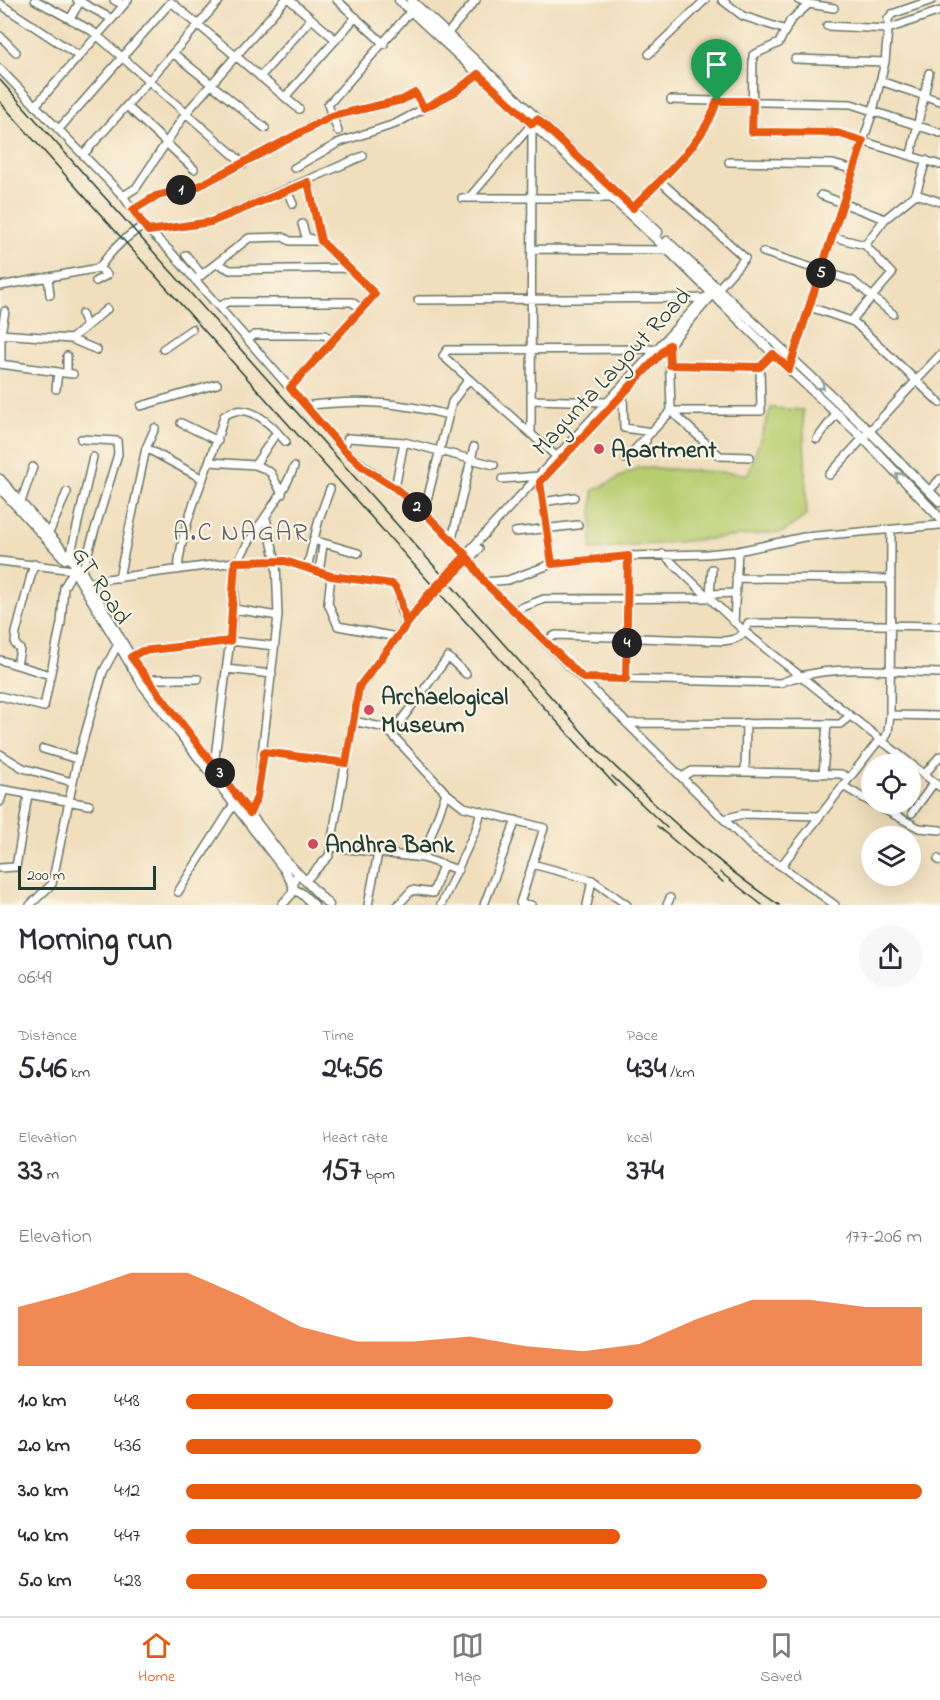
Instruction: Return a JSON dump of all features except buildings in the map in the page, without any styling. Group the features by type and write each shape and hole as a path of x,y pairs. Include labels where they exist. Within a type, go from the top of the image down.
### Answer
{"main road":[{"path":"399,0 481,71 535,122 836,414 866,434 940,502"},
{"path":"411,0 481,71"},
{"path":"535,122 633,208 711,293 793,359 866,434 940,518"},
{"path":"0,479 70,557 78,571 91,584 131,657 214,765 236,801 250,813 300,886 328,905"},
{"name":"GT Road","path":"0,488 78,571 117,646 142,684 236,801 284,868 314,905"},
{"path":"282,905 300,886"},
{"path":"288,905 300,886"}],"street":[{"path":"35,0 98,36 244,164"},
{"path":"70,19 79,0 112,19"},
{"path":"35,106 126,3 114,0"},
{"path":"83,155 128,107 220,0"},
{"path":"123,196 136,188 186,113 285,0"},
{"path":"291,0 336,40"},
{"path":"337,0 384,44"},
{"path":"447,34 476,0"},
{"path":"650,54 705,0"},
{"path":"722,0 743,16 786,30"},
{"path":"798,0 834,8"},
{"path":"789,369 873,111 885,62 888,19 892,14 932,0"},
{"path":"59,129 170,1 299,109"},
{"path":"0,4 79,56"},
{"path":"809,4 790,21 779,43 753,55 752,132 837,133 940,165"},
{"path":"338,131 328,105 411,11"},
{"path":"827,26 888,29 940,11"},
{"path":"285,98 356,17"},
{"path":"260,77 312,19"},
{"path":"0,36 16,52"},
{"path":"173,53 265,128"},
{"path":"795,59 885,62"},
{"path":"0,69 123,196 146,229 195,280 343,449 364,468 395,488 452,539 484,582 515,610 756,851 835,905"},
{"path":"294,168 340,142 395,124 455,92 481,71"},
{"path":"911,155 929,73"},
{"path":"880,81 940,101"},
{"path":"133,210 156,196 199,186 332,116 402,100 415,93 424,108"},
{"path":"672,100 851,104 940,133"},
{"path":"633,208 701,134 711,119 717,101"},
{"path":"128,107 195,169"},
{"path":"535,122 465,198 612,198"},
{"path":"531,434 535,122"},
{"path":"0,286 99,268 117,245 132,232 211,222 308,182 363,156"},
{"path":"865,245 885,219 916,194 926,160"},
{"path":"729,162 833,165 854,170"},
{"path":"418,300 533,300 711,293 745,258 659,180"},
{"path":"308,182 321,241"},
{"path":"287,190 293,204"},
{"path":"916,194 940,202"},
{"path":"821,195 885,219"},
{"path":"290,388 375,294 321,241 306,237 302,224"},
{"path":"195,280 249,238 283,237 290,241 321,241"},
{"path":"833,237 865,245 892,274 851,321"},
{"path":"533,249 668,250"},
{"path":"763,252 854,281 892,314"},
{"path":"186,255 202,275"},
{"path":"217,263 230,270 348,268"},
{"path":"96,281 107,275 99,268"},
{"path":"48,277 50,295"},
{"name":"Magunta Layout Road","path":"300,886 329,856 359,687 417,611 539,479 669,345 711,293"},
{"name":"Magunta Layout Road","path":"539,479 711,293"},
{"path":"219,307 227,302 352,302 361,309"},
{"path":"810,307 851,321 940,403"},
{"path":"71,339 107,309"},
{"path":"5,311 0,334 1,364 70,373 67,357"},
{"path":"82,315 86,326"},
{"path":"163,349 192,329"},
{"path":"0,334 71,339 97,351"},
{"path":"248,340 254,335 325,335 332,341"},
{"path":"646,441 626,459 671,411 669,345"},
{"path":"557,457 443,356 447,350 657,349"},
{"path":"670,365 760,367 773,354"},
{"path":"829,475 940,355"},
{"path":"671,411 761,411 760,367"},
{"path":"55,372 58,372 56,389"},
{"path":"424,512 452,402 469,379"},
{"path":"141,406 217,384"},
{"path":"623,394 624,428 652,432"},
{"path":"532,400 608,402"},
{"path":"305,406 336,402 395,403 449,415"},
{"path":"178,570 180,549 218,441 224,416 233,410 248,411 277,432 285,442"},
{"path":"671,411 720,456 750,457"},
{"path":"817,440 836,414"},
{"path":"181,423 218,441"},
{"path":"119,578 146,448 155,428"},
{"path":"255,465 277,432"},
{"path":"343,449 348,438 404,442 494,465"},
{"path":"0,696 44,707 62,623 64,587 78,571 118,454 117,441 81,439"},
{"path":"395,488 404,442"},
{"path":"452,539 474,447"},
{"path":"146,448 203,479"},
{"path":"70,557 93,457"},
{"path":"210,462 255,465 271,473 282,494"},
{"path":"214,765 234,609 237,562 246,544 282,494 294,467"},
{"path":"21,502 33,468"},
{"path":"502,479 539,479 552,564"},
{"path":"929,491 940,479"},
{"path":"307,568 313,540 330,489"},
{"path":"49,533 67,492"},
{"path":"543,502 574,497"},
{"path":"250,813 257,797 264,752 278,616 276,562 266,518"},
{"path":"515,532 578,525"},
{"path":"484,582 508,580 552,564 628,556 738,551 804,537 940,525"},
{"path":"781,866 888,732 891,672 891,531"},
{"path":"313,540 323,545 358,553"},
{"path":"319,573 323,545"},
{"path":"734,622 738,551"},
{"path":"663,554 745,632 937,785 921,803"},
{"path":"626,679 628,556"},
{"path":"0,561 78,571"},
{"path":"91,584 237,562 276,562 307,568 331,576 395,586 401,611 407,623"},
{"path":"16,665 20,649 15,644 16,633 33,564"},
{"path":"709,596 712,569"},
{"path":"331,576 328,603 338,626 397,637"},
{"path":"736,578 891,579"},
{"path":"515,610 544,599 628,600 736,593"},
{"path":"234,609 278,616"},
{"path":"545,641 555,635 627,639 737,640 745,632 748,623 940,626"},
{"path":"131,657 142,651 230,641 275,646"},
{"path":"30,905 52,884 67,803 78,759 103,672 117,646"},
{"path":"391,734 448,657 466,674"},
{"path":"0,660 50,675"},
{"path":"226,669 272,674"},
{"path":"583,678 780,683 799,675 827,671 940,673"},
{"path":"149,681 198,679"},
{"path":"890,715 940,716"},
{"path":"628,723 840,724 850,716"},
{"path":"353,721 386,728 446,793 464,807 544,828 520,903 531,905"},
{"path":"745,772 746,723"},
{"path":"823,774 827,724"},
{"path":"43,749 78,759"},
{"path":"264,752 346,763"},
{"path":"0,754 23,768 72,782"},
{"path":"924,775 940,757"},
{"path":"682,777 692,771 841,774 849,778"},
{"path":"843,786 861,796"},
{"path":"0,802 2,790 89,805"},
{"path":"423,858 446,793"},
{"path":"0,868 16,867 28,795"},
{"path":"178,892 236,801"},
{"path":"441,905 458,870 481,811"},
{"path":"724,819 743,814 820,816"},
{"path":"894,814 920,828 940,830"},
{"path":"484,905 516,820"},
{"path":"331,847 423,858 458,870"},
{"path":"368,905 378,854"},
{"path":"532,864 592,880 623,903"},
{"path":"399,905 411,890 433,893 443,865"},
{"path":"587,905 592,880"}],"green space":[{"path":"771,408 803,410 807,515 783,532 591,550 593,491 639,467 748,474"}],"railway":[{"path":"0,80 602,754 709,853 779,905"},
{"path":"0,102 441,595 616,786"},
{"path":"612,776 667,828"},
{"path":"657,826 723,882"},
{"path":"720,872 762,905"}],"place":[{"name":"Apartment","path":"599,449"},
{"name":"Archaelogical Museum","path":"369,710"},
{"name":"Andhra Bank","path":"313,844"}],"district":[{"name":"A.C NAGAR","path":"241,531"}],"route":[{"path":"478,74 532,124 537,119 633,208 701,134 711,119 717,101 753,101 752,132 837,133 863,141 789,369 773,354 760,367 670,365 669,345 540,482 552,564 628,556 626,679 583,678 484,582 469,559 417,611 359,687 346,763 264,752 257,797 250,813 131,657 142,651 230,641 234,609 235,562 285,561 331,576 392,584 397,588 401,611 407,623 426,597 466,555 424,512 395,488 364,468 343,449 290,388 375,294 321,241 308,182 211,222 197,225 148,231 133,210 156,196 199,186 332,116 386,105 415,93 424,108 455,92 478,74"}]}
